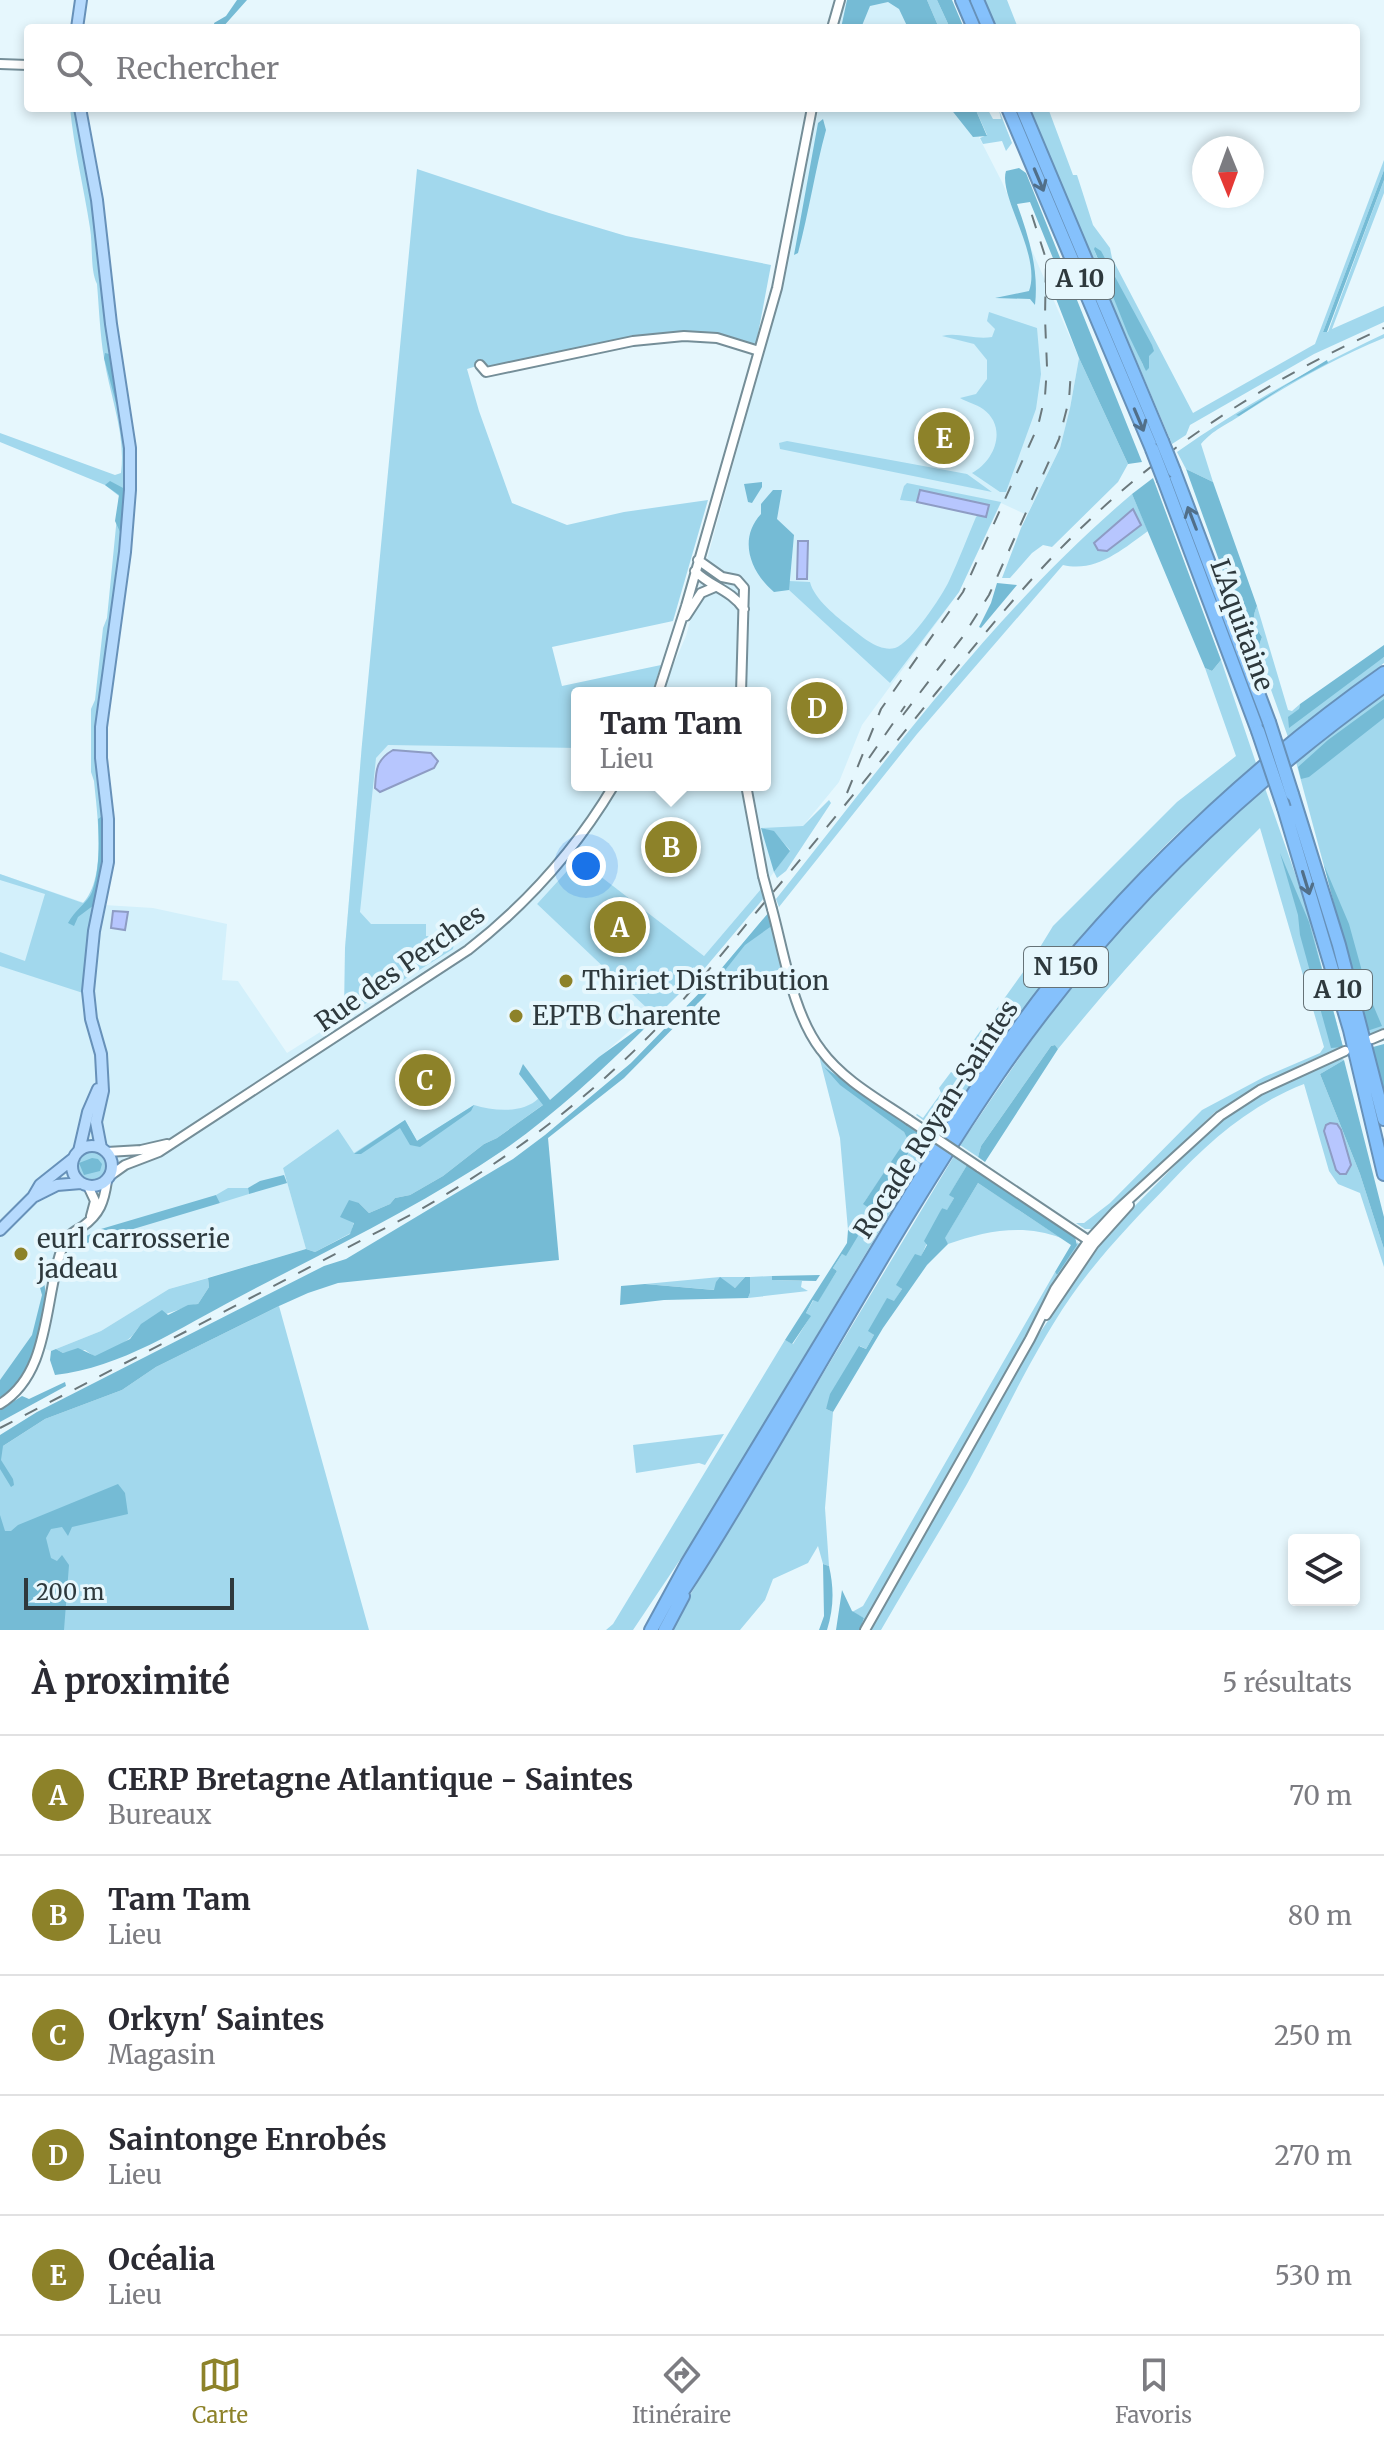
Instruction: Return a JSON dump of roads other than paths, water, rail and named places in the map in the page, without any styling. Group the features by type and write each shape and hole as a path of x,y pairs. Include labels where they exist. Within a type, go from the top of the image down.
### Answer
{"highway":[{"path":"962,0 972,24"},
{"path":"977,0 987,24"},
{"name":"L'Aquitaine","path":"1010,112 1157,445"},
{"name":"L'Aquitaine","path":"1024,112 1269,722 1339,945 1384,1119"},
{"name":"L'Aquitaine","path":"1169,476 1284,808 1350,1030 1384,1174"},
{"name":"Rocade Royan-Saintes","path":"657,1630 938,1149 998,1056 1080,949 1187,835 1256,771 1384,673"},
{"name":"Rocade Royan-Saintes","path":"651,1630 961,1132 999,1073 1061,990 1128,911 1194,843 1294,753 1384,686"},
{"path":"641,1630 690,1570"},
{"path":"665,1630 690,1570"}],"main road":[{"path":"78,24 81,0"},
{"path":"33,1197 57,1185 95,1186 109,1178 112,1162 104,1150 96,1122 103,1091 101,1054 91,1019 88,991 90,958 109,845 101,727 125,552 130,448 111,324 97,200 81,112"},
{"path":"85,1184 73,1172 88,1112 102,1080"},
{"path":"0,1230 33,1197 40,1185 76,1155 89,1146 104,1150"}],"street":[{"path":"833,24 840,0"},
{"path":"0,64 24,65"},
{"path":"660,687 786,254 811,112"},
{"path":"480,365 486,372 633,341 689,336 717,338 759,351"},
{"path":"698,560 722,577 737,580 744,588 741,687"},
{"path":"695,571 715,587 734,596 744,610"},
{"path":"678,631 701,593 715,587"},
{"name":"Rue des Perches","path":"109,1178 125,1165 159,1152 425,981 497,927 561,860 610,791"},
{"path":"747,791 763,876 800,1009 813,1039 835,1066 860,1087 1091,1242"},
{"path":"1372,1039 1384,1034"},
{"path":"865,1630 1030,1339 1055,1289 1115,1212 1203,1130 1240,1102 1345,1051"},
{"name":"Rue des Perches","path":"104,1150 141,1150 171,1143"},
{"path":"0,1404 17,1391 28,1374 41,1341 65,1240 98,1214 109,1178"},
{"path":"85,1184 95,1201 87,1223"}],"railway":[{"path":"847,793 881,709 963,592 1038,426 1047,367 1046,259 1029,206"},
{"path":"0,1428 418,1211 513,1151 572,1106 601,1082 682,1001 987,631 1076,533 1145,471 1221,417 1301,369 1384,328"},
{"path":"903,715 964,635 989,595 1059,439 1069,400 1071,370"},
{"path":"869,758 905,706"}],"place":[{"name":"Océalia","path":"944,438"},
{"name":"Saintonge Enrobés","path":"817,708"},
{"name":"Tam Tam","path":"671,847"},
{"name":"CERP Bretagne Atlantique - Saintes","path":"620,927"},
{"name":"Thiriet Distribution","path":"566,981"},
{"name":"EPTB Charente","path":"516,1016"},
{"name":"Orkyn' Saintes","path":"425,1080"},
{"name":"eurl carrosserie jadeau","path":"21,1254"}]}
